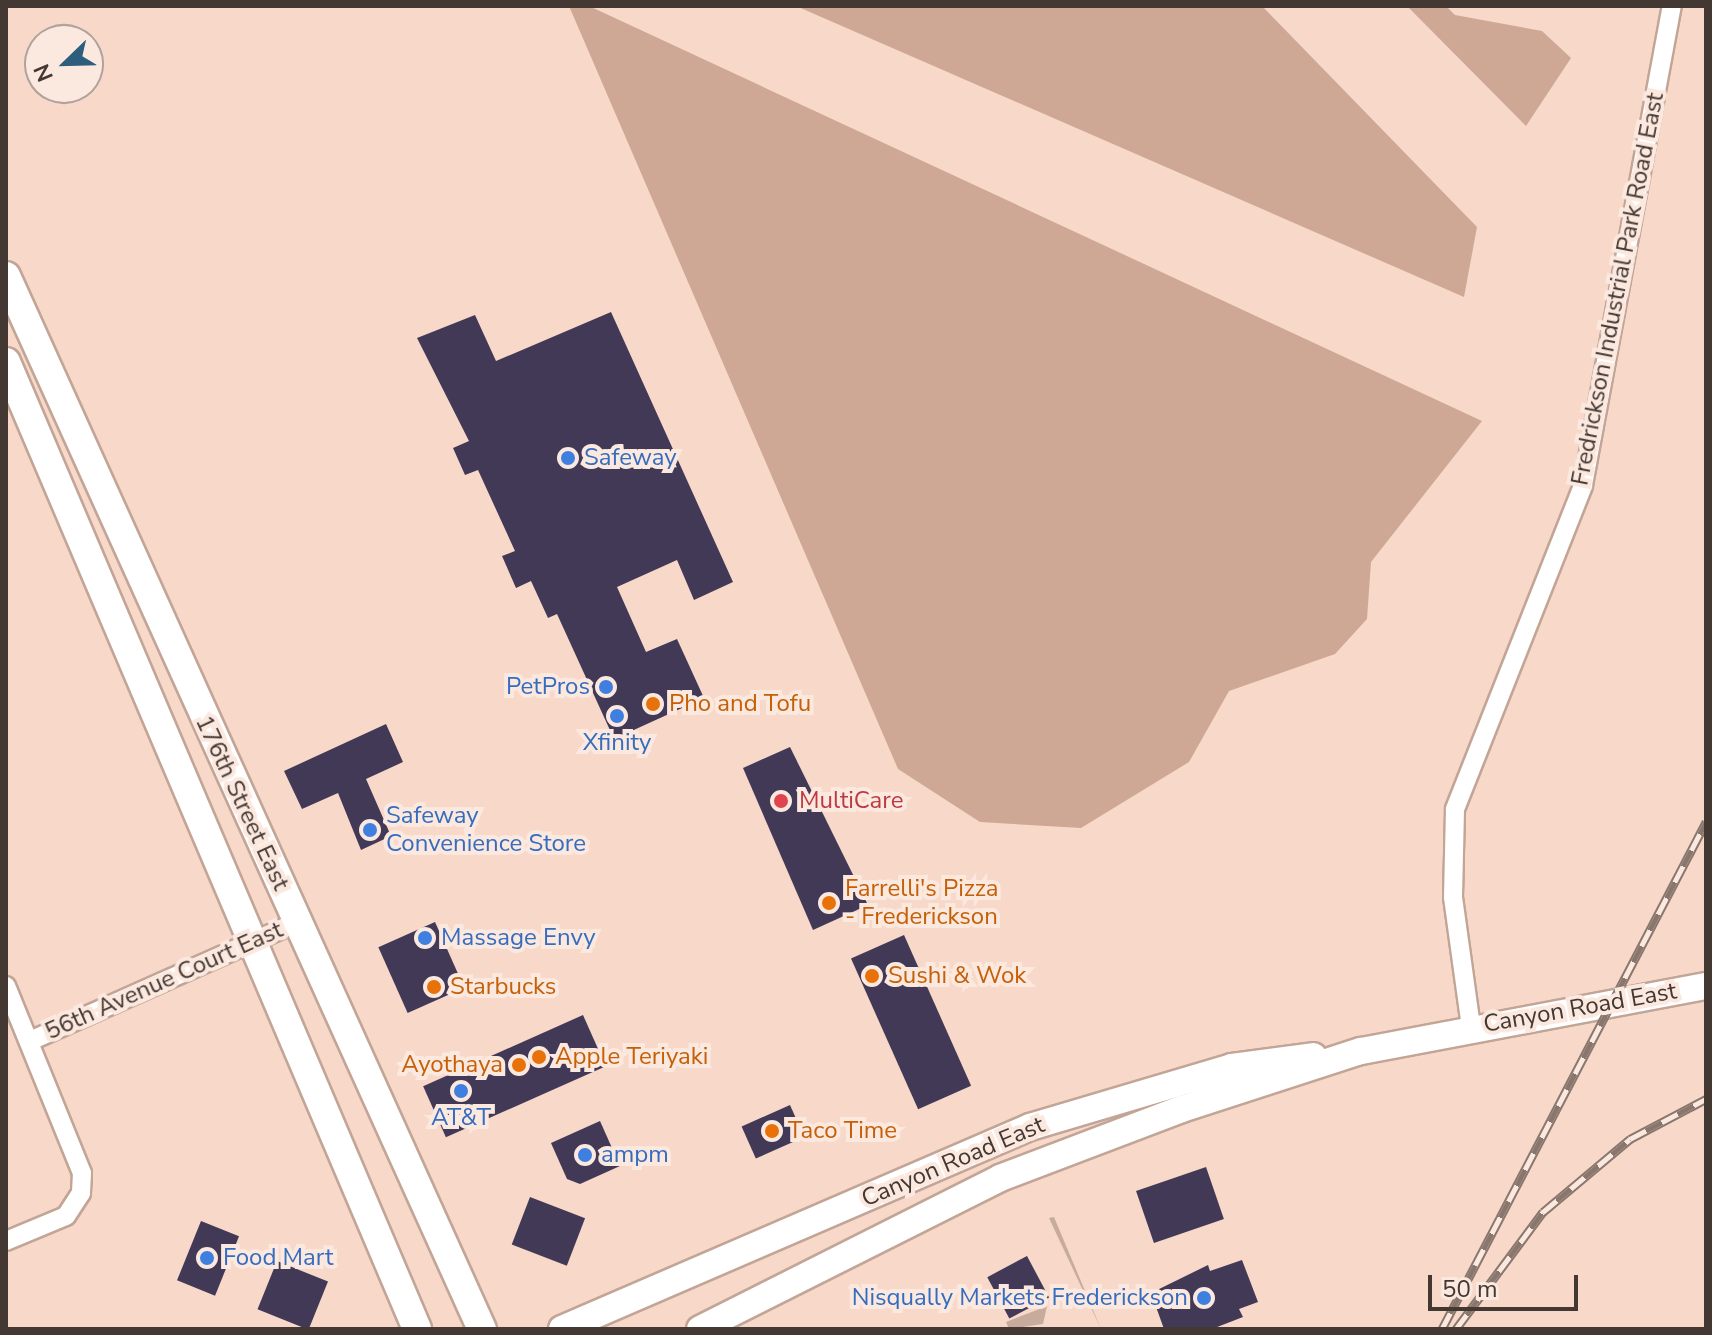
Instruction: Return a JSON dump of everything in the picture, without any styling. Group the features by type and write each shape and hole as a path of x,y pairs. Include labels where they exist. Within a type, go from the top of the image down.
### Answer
{"main road":[{"name":"176th Street East","path":"6,276 482,1329"},
{"name":"176th Street East","path":"6,362 257,940 417,1329"},
{"name":"Canyon Road East","path":"562,1329 1030,1127 1232,1067 1361,1051 1471,1027 1706,986"},
{"name":"Canyon Road East","path":"700,1329 1000,1178 1361,1051"}],"street":[{"name":"Fredrickson Industrial Park Road East","path":"1471,1027 1453,897 1455,809 1583,485 1672,6"},
{"name":"56th Avenue Court East","path":"30,1041 297,922"},
{"path":"6,986 82,1173 81,1193 66,1216 6,1241"}],"shaded area":[{"path":"569,6 589,6 1482,421 1371,562 1367,619 1335,654 1229,691 1189,762 1081,828 980,822 898,769"},
{"path":"796,6 1262,6 1477,227 1464,297"},
{"path":"1407,6 1446,6 1455,15 1542,31 1571,58 1526,126"},
{"path":"1054,1217 1101,1329 1049,1218"},
{"path":"1047,1306 1043,1324 1009,1329 1006,1322"}],"building":[{"name":"Safeway","path":"611,312 733,582 694,600 677,560 617,587 646,652 677,639 704,698 614,739 557,614 548,618 531,581 516,588 502,556 515,551 478,470 465,475 453,448 469,441 417,338 475,315 496,361"},
{"path":"386,724 403,762 366,779 391,836 361,850 338,793 302,809 284,771"},
{"path":"790,747 868,905 813,930 743,768"},
{"path":"435,922 464,988 408,1013 378,947"},
{"path":"904,935 971,1086 918,1109 851,959"},
{"path":"583,1015 606,1066 446,1137 423,1086"},
{"name":"Taco Time","path":"790,1105 804,1137 756,1159 742,1127"},
{"name":"ampm","path":"600,1121 620,1166 580,1184 567,1179 551,1143"},
{"path":"1206,1167 1224,1219 1154,1243 1136,1191"},
{"path":"530,1197 585,1218 567,1266 512,1245"},
{"name":"Food Mart","path":"201,1221 239,1236 215,1296 177,1280"},
{"path":"1027,1256 1049,1297 1009,1319 987,1277"},
{"name":"Nisqually Markets Frederickson","path":"1242,1260 1258,1302 1239,1309 1243,1317 1212,1329 1164,1329 1151,1293 1208,1265 1210,1271"},
{"path":"277,1261 328,1282 309,1329 258,1309"}],"railway":[{"path":"1442,1329 1706,822"},
{"path":"1456,1329 1543,1212 1630,1139 1706,1099"}],"place":[{"name":"Safeway","path":"568,458"},
{"name":"PetPros","path":"606,687"},
{"name":"Pho and Tofu","path":"653,704"},
{"name":"Xfinity","path":"617,716"},
{"name":"MultiCare","path":"781,801"},
{"name":"Safeway Convenience Store","path":"370,830"},
{"name":"Farrelli's Pizza - Frederickson","path":"829,903"},
{"name":"Massage Envy","path":"425,938"},
{"name":"Sushi & Wok","path":"872,976"},
{"name":"Starbucks","path":"434,987"},
{"name":"Apple Teriyaki","path":"539,1057"},
{"name":"Ayothaya","path":"519,1065"},
{"name":"AT&T","path":"461,1091"},
{"name":"Taco Time","path":"772,1131"},
{"name":"ampm","path":"585,1155"},
{"name":"Food Mart","path":"207,1258"},
{"name":"Nisqually Markets Frederickson","path":"1204,1298"}]}
